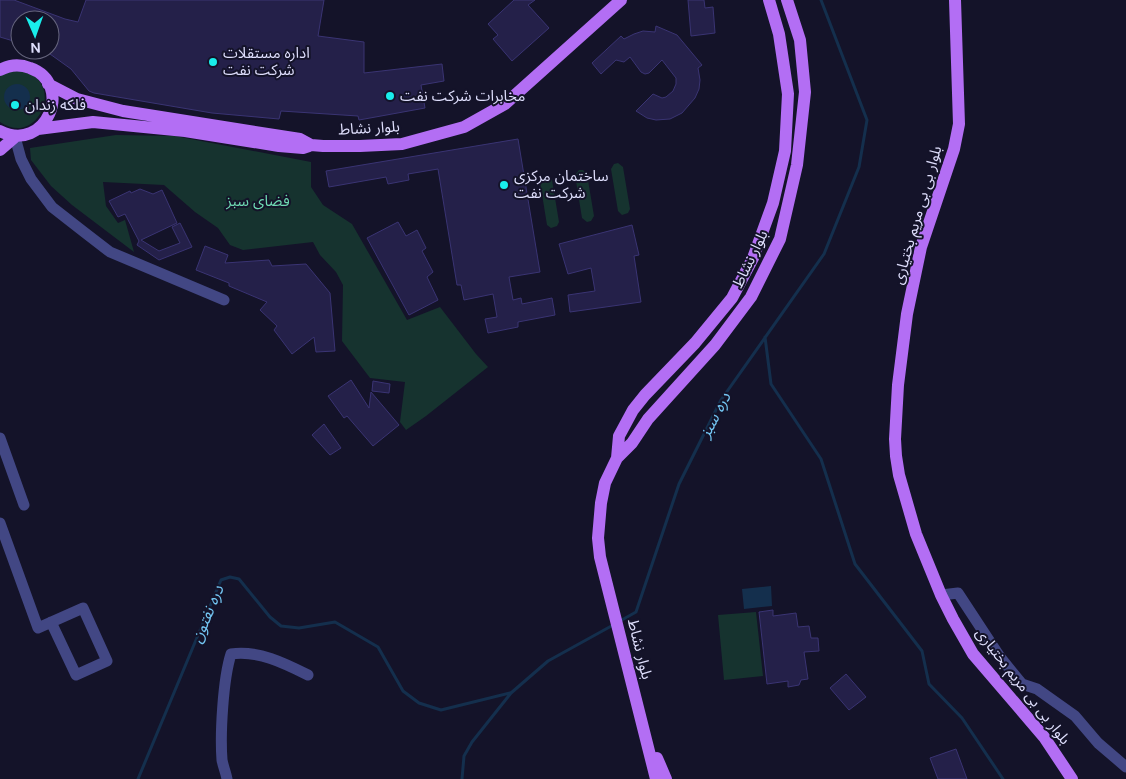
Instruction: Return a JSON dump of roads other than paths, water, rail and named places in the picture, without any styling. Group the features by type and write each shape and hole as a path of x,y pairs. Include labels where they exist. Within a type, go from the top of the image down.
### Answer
{"main road":[{"name":"بلوار نشاط","path":"15,136 31,133 38,129 93,122 185,131 303,148 311,145 360,146 402,144 464,127 505,104 621,0"},
{"name":"بلوار نشاط","path":"617,458 619,436 633,410 695,343 732,298 753,258 773,203 785,151 788,94 779,34 769,0"},
{"name":"بلوار نشاط","path":"656,779 645,742 644,731 600,557 598,538 601,503 605,483 617,458 632,443 648,419 715,345 751,297 780,239 797,165 805,92 800,40 787,0"},
{"name":"بلوار بی بی مریم بختیاری","path":"955,0 958,130 954,149 921,247 906,314 898,385 895,438 899,475 916,534 941,595 973,654 1044,737 1072,779"},
{"name":"بلوار نشاط","path":"1,68 20,65 28,67 42,75 48,84 77,99 124,111 300,139 311,145"},
{"path":"38,129 49,117 53,103 48,84"},
{"path":"0,131 15,136 0,150"},
{"name":"بلوار نشاط","path":"644,731 666,779"}],"street":[{"path":"15,136 21,159 31,179 52,206 84,232 110,252 224,300"},
{"path":"0,438 24,505"},
{"path":"0,523 38,628 51,622 83,608 107,661 76,675 51,622"},
{"path":"941,595 958,593 1000,657 1022,684 1037,689 1075,716 1098,743 1126,767"},
{"path":"227,779 222,761 223,717 227,666 231,654 244,652 266,657 308,675"}],"water":[{"path":"17,84 26,88 30,97 26,106 17,110 8,106 4,97 8,88"},
{"path":"771,586 772,606 744,609 742,589"}],"waterway":[{"name":"دره سبز","path":"620,621 636,612 679,484 721,400 824,254 859,167 867,120 821,0"},
{"path":"765,337 771,384 821,459 855,564 922,651 929,684 962,718 1003,779"},
{"name":"دره نفتون","path":"138,779 221,580 230,577 239,579 270,617 281,626 299,628 335,622 378,647 403,691 419,703 441,710 510,693"},
{"name":"دره سبز","path":"462,779 464,756 472,742 511,693 548,661 615,624"}],"place":[{"name":"اداره مستقلات شرکت نفت","path":"213,62"},
{"name":"مخابرات شرکت نفت","path":"390,96"},
{"name":"فلکه زندان","path":"15,105"},
{"name":"ساختمان مرکزی شرکت نفت","path":"504,185"}],"park label":[{"name":"فضای سبز","path":"258,201"}]}
